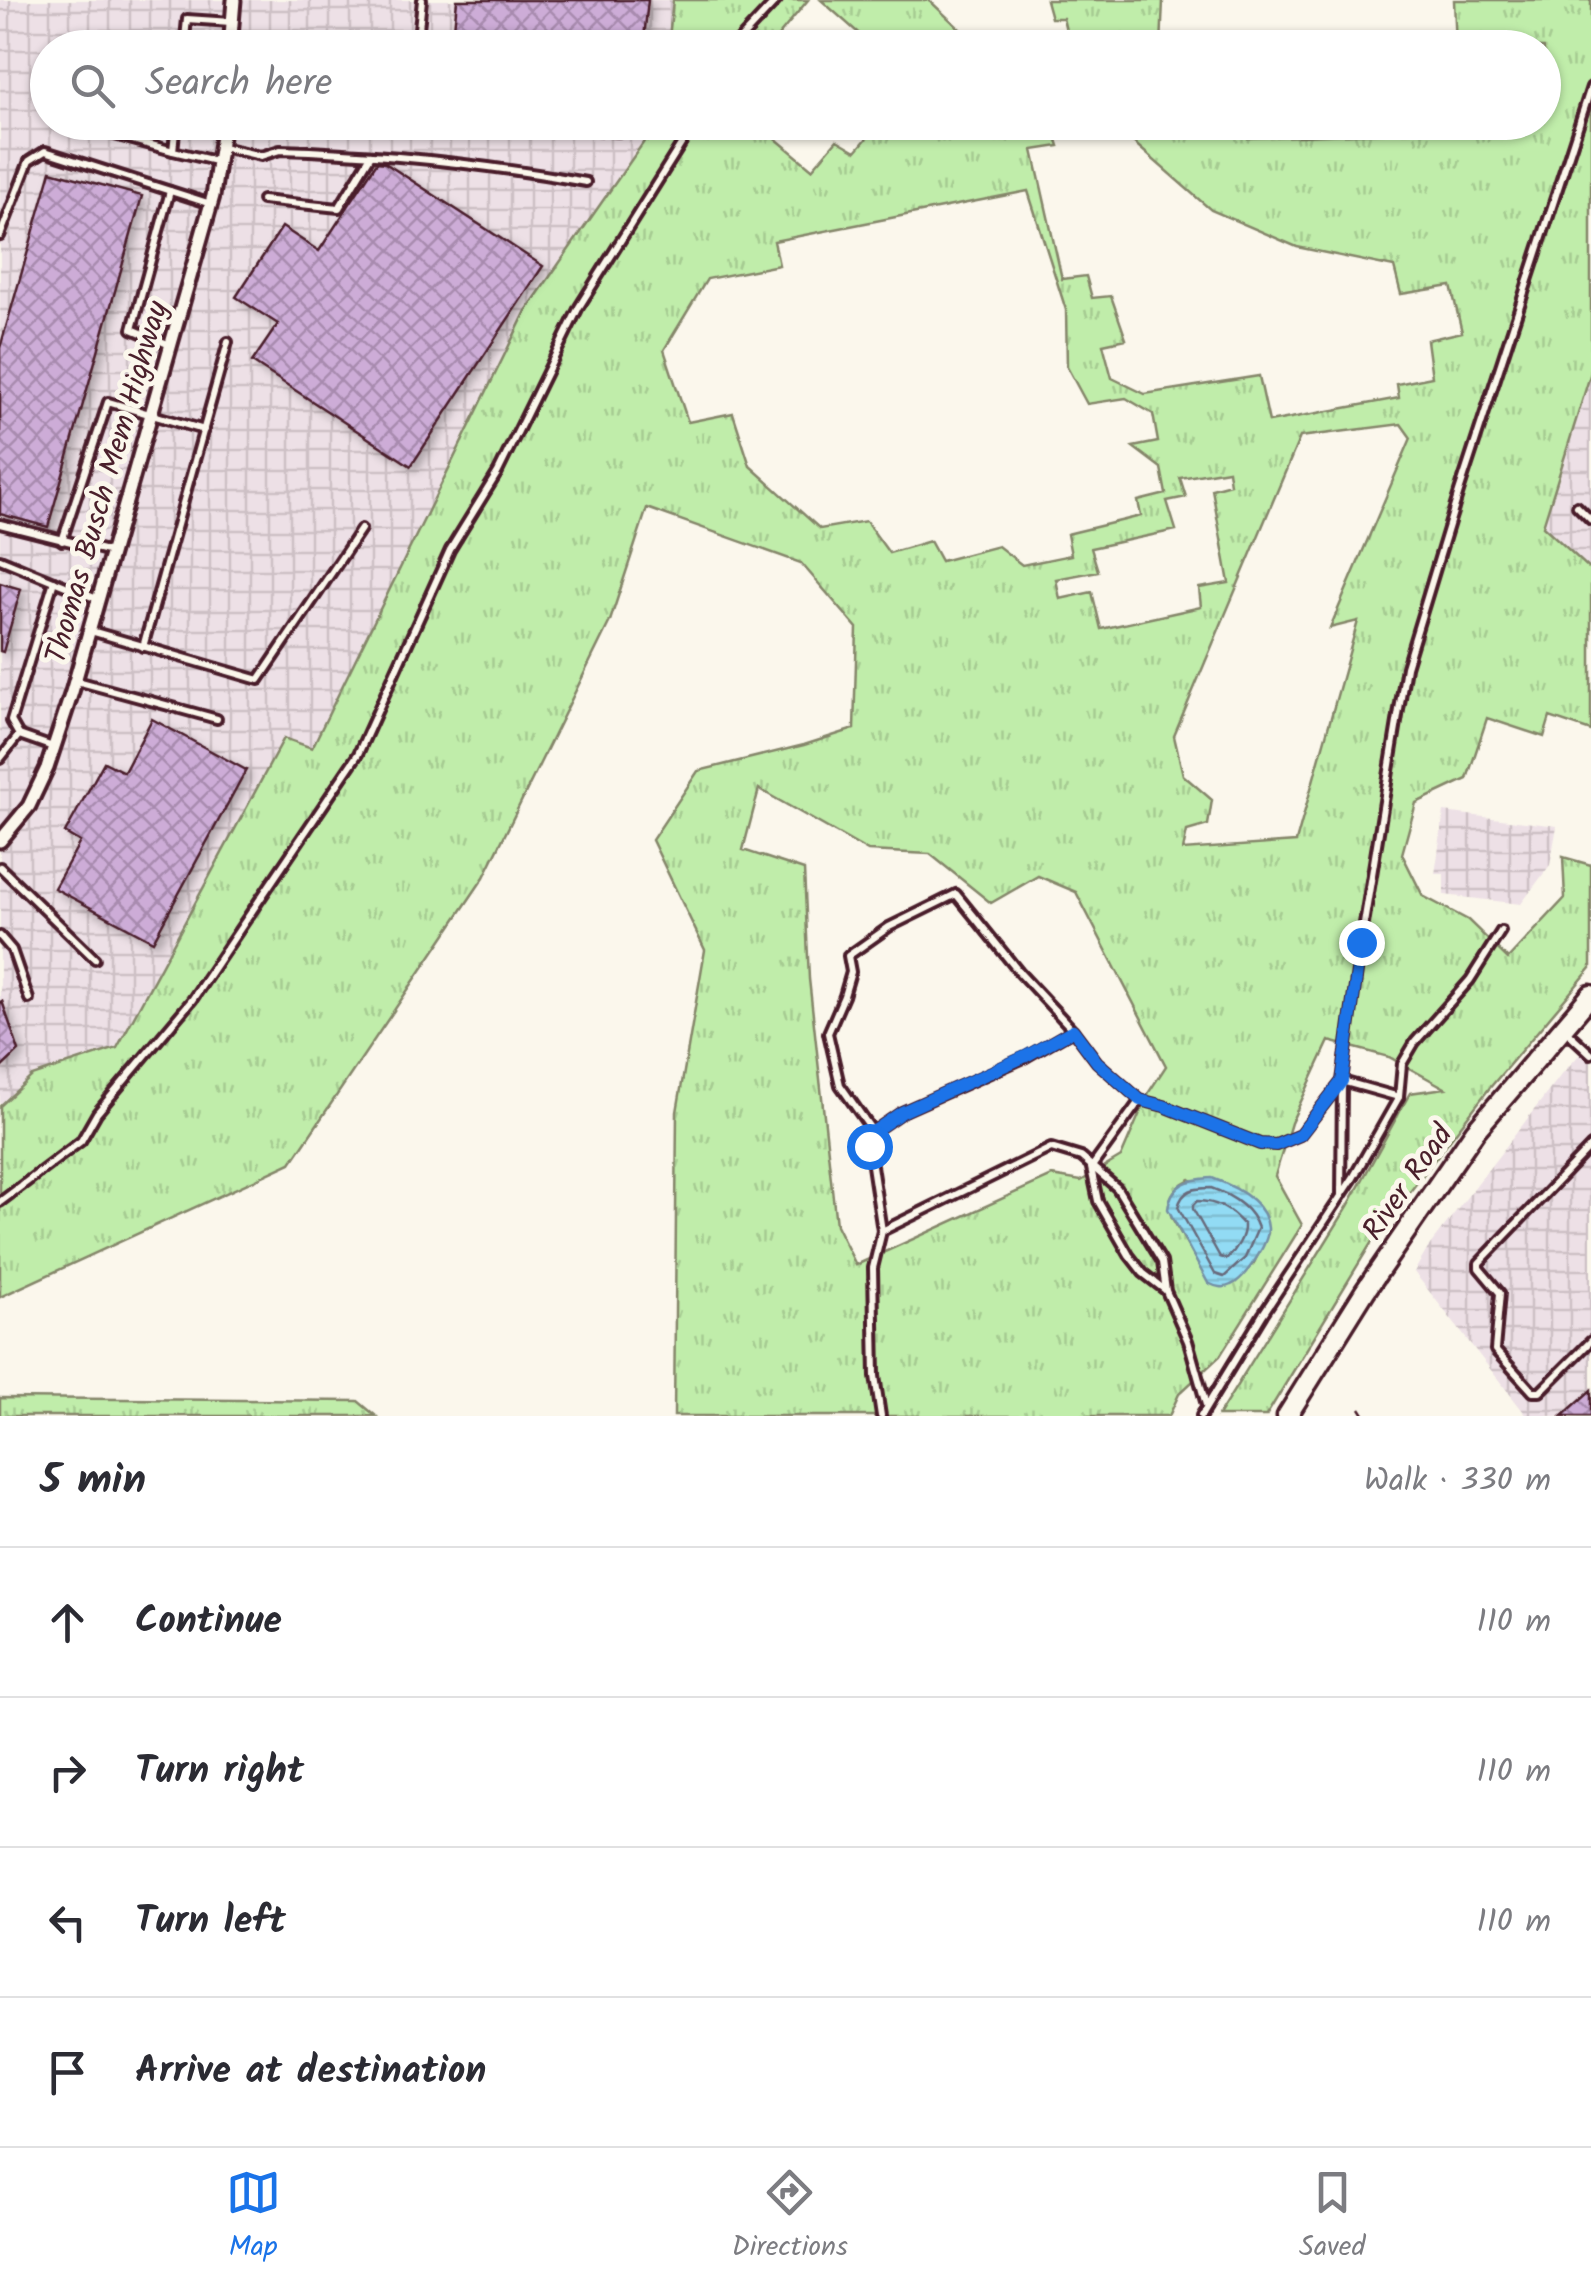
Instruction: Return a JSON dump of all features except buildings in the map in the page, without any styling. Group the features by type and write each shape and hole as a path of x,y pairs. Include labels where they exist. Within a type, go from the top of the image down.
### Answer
{"main road":[{"name":"River Road","path":"1287,1416 1430,1194 1475,1132 1591,995"}],"street":[{"path":"231,30 234,0"},
{"name":"Thomas Busch Mem Highway","path":"0,841 29,806 54,747 212,204 223,140"}],"lane":[{"path":"419,30 422,0"},
{"path":"749,30 778,0"},
{"path":"186,30 187,19 232,22"},
{"path":"1341,1196 1342,1081 1406,667 1591,88"},
{"path":"133,140 220,162"},
{"path":"172,151 174,140"},
{"path":"0,1202 81,1141 97,1113 192,1000 358,754 450,550 498,472 578,307 685,140"},
{"path":"222,147 261,156 280,150 499,166 586,182"},
{"path":"0,236 29,161 45,151 212,204"},
{"path":"262,200 339,208 371,155"},
{"path":"170,191 132,329 171,345"},
{"path":"144,647 228,342"},
{"path":"62,541 108,402 204,430"},
{"path":"1577,506 1591,520"},
{"path":"0,524 112,552"},
{"path":"89,631 258,680 361,530"},
{"path":"0,559 98,599"},
{"path":"54,581 10,722 19,736 54,747"},
{"path":"75,680 217,719"},
{"path":"0,759 19,736"},
{"path":"0,867 95,959"},
{"path":"873,1132 840,1085 828,1033 851,972 848,956 889,927 956,894 1097,1062 1140,1100 1260,1144 1276,1145 1300,1135 1342,1081"},
{"path":"1201,1416 1399,1097 1402,1064 1408,1053 1470,980 1501,931"},
{"path":"0,936 12,950 28,1000"},
{"path":"1562,1027 1591,1054"},
{"path":"881,1416 875,1376 873,1268 882,1232 869,1146 873,1132 902,1112 1026,1056 1073,1030"},
{"path":"1342,1081 1399,1097"},
{"path":"1140,1100 1091,1168 1098,1201 1129,1255 1143,1273 1166,1291"},
{"path":"1591,1146 1479,1263 1479,1268 1500,1293 1495,1350 1533,1392 1540,1392 1591,1341"},
{"path":"882,1232 1051,1148 1081,1157 1117,1188 1162,1262 1166,1291 1188,1342 1206,1407"}],"path":[{"path":"1360,1408 1365,1416"}],"shaded area":[{"path":"0,0 673,0 670,30 30,30 30,140 645,140 526,311 312,748 283,738 117,1049 32,1076 0,1106"},
{"path":"1591,372 1591,570 1543,526"},
{"path":"1444,812 1557,826 1550,865 1521,904 1444,895 1444,874 1435,874"},
{"path":"1591,1042 1591,1416 1527,1416 1414,1272 1430,1245"}],"green space":[{"path":"673,0 808,0 783,30 670,30"},
{"path":"821,0 929,0 961,30 855,30"},
{"path":"1046,0 1163,0 1162,30 1066,30 1063,18 1051,18"},
{"path":"1454,0 1591,0 1591,372 1543,526 1591,570 1591,731 1550,717 1544,737 1487,718 1467,779 1416,803 1402,854 1423,896 1468,920 1508,959 1565,898 1563,857 1591,865 1591,968 1488,1090 1373,1240 1266,1416 1218,1416 1348,1206 1410,1093 1445,1088 1389,1057 1329,1041 1291,1123 1275,1176 1302,1225 1220,1356 1179,1394 1169,1416 674,1416 677,1112 705,950 652,840 698,771 854,729 857,628 801,563 647,508 610,621 484,877 291,1163 0,1297 0,1106 32,1076 117,1048 284,738 312,748 526,311 645,140 777,140 812,169 837,140 856,151 865,140 1057,140 1059,146 1033,150 1062,279 1086,276 1092,298 1111,296 1126,339 1103,344 1112,378 1145,394 1259,376 1269,422 1399,398 1397,384 1432,377 1427,340 1462,332 1451,286 1401,294 1394,267 1297,247 1211,210 1131,140 1561,140 1561,30 1455,30","holes":["1028,191 1066,310 1067,367 1087,404 1126,398 1153,414 1158,442 1133,447 1161,468 1166,494 1138,501 1141,516 1067,534 1071,555 1022,565 998,546 941,561 930,541 889,553 866,521 820,529 750,466 733,413 688,422 664,350 707,279 779,265 774,241","1401,424 1411,438 1330,628 1358,621 1296,842 1183,850 1187,831 1208,825 1212,800 1183,775 1174,736 1300,437","1228,470 1230,484 1212,489 1229,583 1199,588 1201,607 1101,629 1092,592 1060,599 1056,579 1098,571 1091,548 1176,530 1167,501 1186,497 1180,478","759,789 868,851 930,854 991,903 1038,876 1076,892 1166,1066 1149,1092 1121,1157 1081,1181 1052,1176 856,1265 836,1225 809,979 804,870 743,850","1190,1179 1268,1233 1254,1263 1235,1283 1209,1283 1172,1218 1172,1195"]},
{"path":"0,1398 358,1401 376,1416 0,1416"}],"water":[{"path":"1212,1178 1255,1202 1268,1228 1265,1242 1249,1268 1225,1287 1208,1283 1168,1209 1173,1193 1182,1184"}],"route":[{"path":"869,1146 873,1132 902,1112 1026,1056 1073,1030 1097,1062 1140,1100 1260,1144 1276,1145 1300,1135 1342,1081 1361,942"}]}
